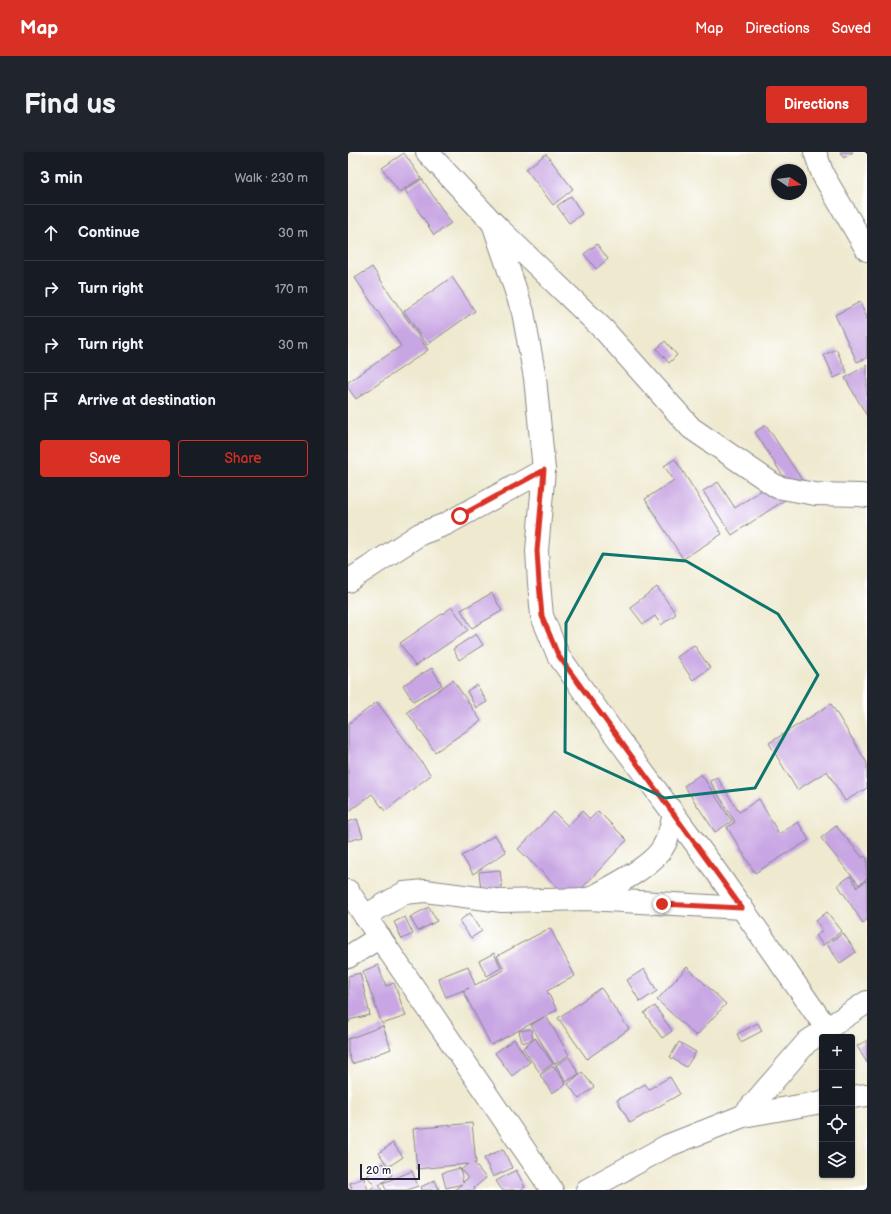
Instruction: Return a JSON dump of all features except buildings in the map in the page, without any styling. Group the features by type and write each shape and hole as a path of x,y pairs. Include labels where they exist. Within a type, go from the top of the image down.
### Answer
{"street":[{"path":"427,152 493,223 605,331 691,428 777,487 815,494 860,494 867,496"},
{"path":"815,152 823,175 867,250"},
{"path":"493,223 523,312 536,378 544,470 537,551 542,616 558,655 742,908 827,1029"},
{"path":"348,581 420,534 446,524 544,470"},
{"path":"589,899 618,884 648,864 663,848 674,815"},
{"path":"348,891 552,1190"},
{"path":"365,916 404,893 425,891 502,901 589,899 742,908"},
{"path":"348,957 380,937"},
{"path":"743,1116 807,1042 867,1002"},
{"path":"855,1096 867,1094"},
{"path":"587,1190 667,1146 743,1116 819,1103"}],"highlighted area":[{"path":"603,554 686,561 778,614 818,675 755,788 665,798 565,752 566,623"}],"route":[{"path":"460,516 544,470 537,551 539,583 542,616 558,655 742,908 662,904"}]}
